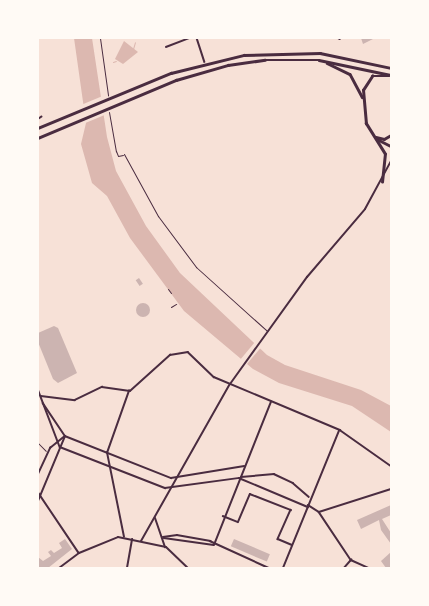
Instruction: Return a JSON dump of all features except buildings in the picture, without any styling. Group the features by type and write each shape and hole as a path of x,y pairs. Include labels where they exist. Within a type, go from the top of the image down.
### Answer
{"main road":[{"path":"38,128 124,92 205,62 262,53 301,52 341,56 390,68"},
{"path":"38,138 176,80 228,65 270,59 319,60 391,76"},
{"path":"319,60 350,74 359,88 371,133 386,154 382,182"},
{"path":"364,106 363,90 368,79 377,75 391,76"},
{"path":"371,133 383,139 391,135"},
{"path":"371,133 391,146"}],"street":[{"path":"166,47 189,38"},
{"path":"197,38 205,62"},
{"path":"141,541 230,384 307,277 365,209 382,182 391,161"},
{"path":"124,538 107,453 130,391 170,355 184,351 194,354 214,377 340,430 391,466"},
{"path":"41,396 75,400 102,387 130,391"},
{"path":"38,389 56,442 60,447 172,488 274,474 293,483 309,497"},
{"path":"214,545 223,516 271,402"},
{"path":"43,403 65,436 171,478 244,466"},
{"path":"282,568 340,430"},
{"path":"38,474 56,442 65,436"},
{"path":"38,500 65,436"},
{"path":"239,478 308,506 319,512 351,560 369,568"},
{"path":"319,512 391,489"},
{"path":"38,492 79,553"},
{"path":"223,516 238,522 250,494 291,510 278,539 292,544"},
{"path":"155,518 166,547 188,568"},
{"path":"163,537 178,535 210,541 214,545"},
{"path":"163,537 214,545 268,568"},
{"path":"59,568 79,553 110,539 132,539 166,547"},
{"path":"127,568 132,539"},
{"path":"344,568 351,560"}],"lane":[{"path":"124,154 158,216 196,267 268,331"}],"path":[{"path":"100,38 108,102"},
{"path":"109,109 116,151 118,156 124,154"},
{"path":"168,289 171,293"},
{"path":"171,307 176,304"},
{"path":"38,443 46,451"}],"shaded area":[{"path":"74,38 92,38 107,137 116,171 146,226 180,273 267,355 285,365 361,390 391,406 391,432 352,406 279,383 253,369 184,311 130,238 107,196 92,183 81,144 86,123"},
{"path":"124,41 138,52 123,64 115,59"}],"pier":[{"path":"105,95 107,114 83,124 81,105"},
{"path":"255,342 261,347 245,366 239,361"}],"waterway":[{"path":"133,49 135,42"}]}
